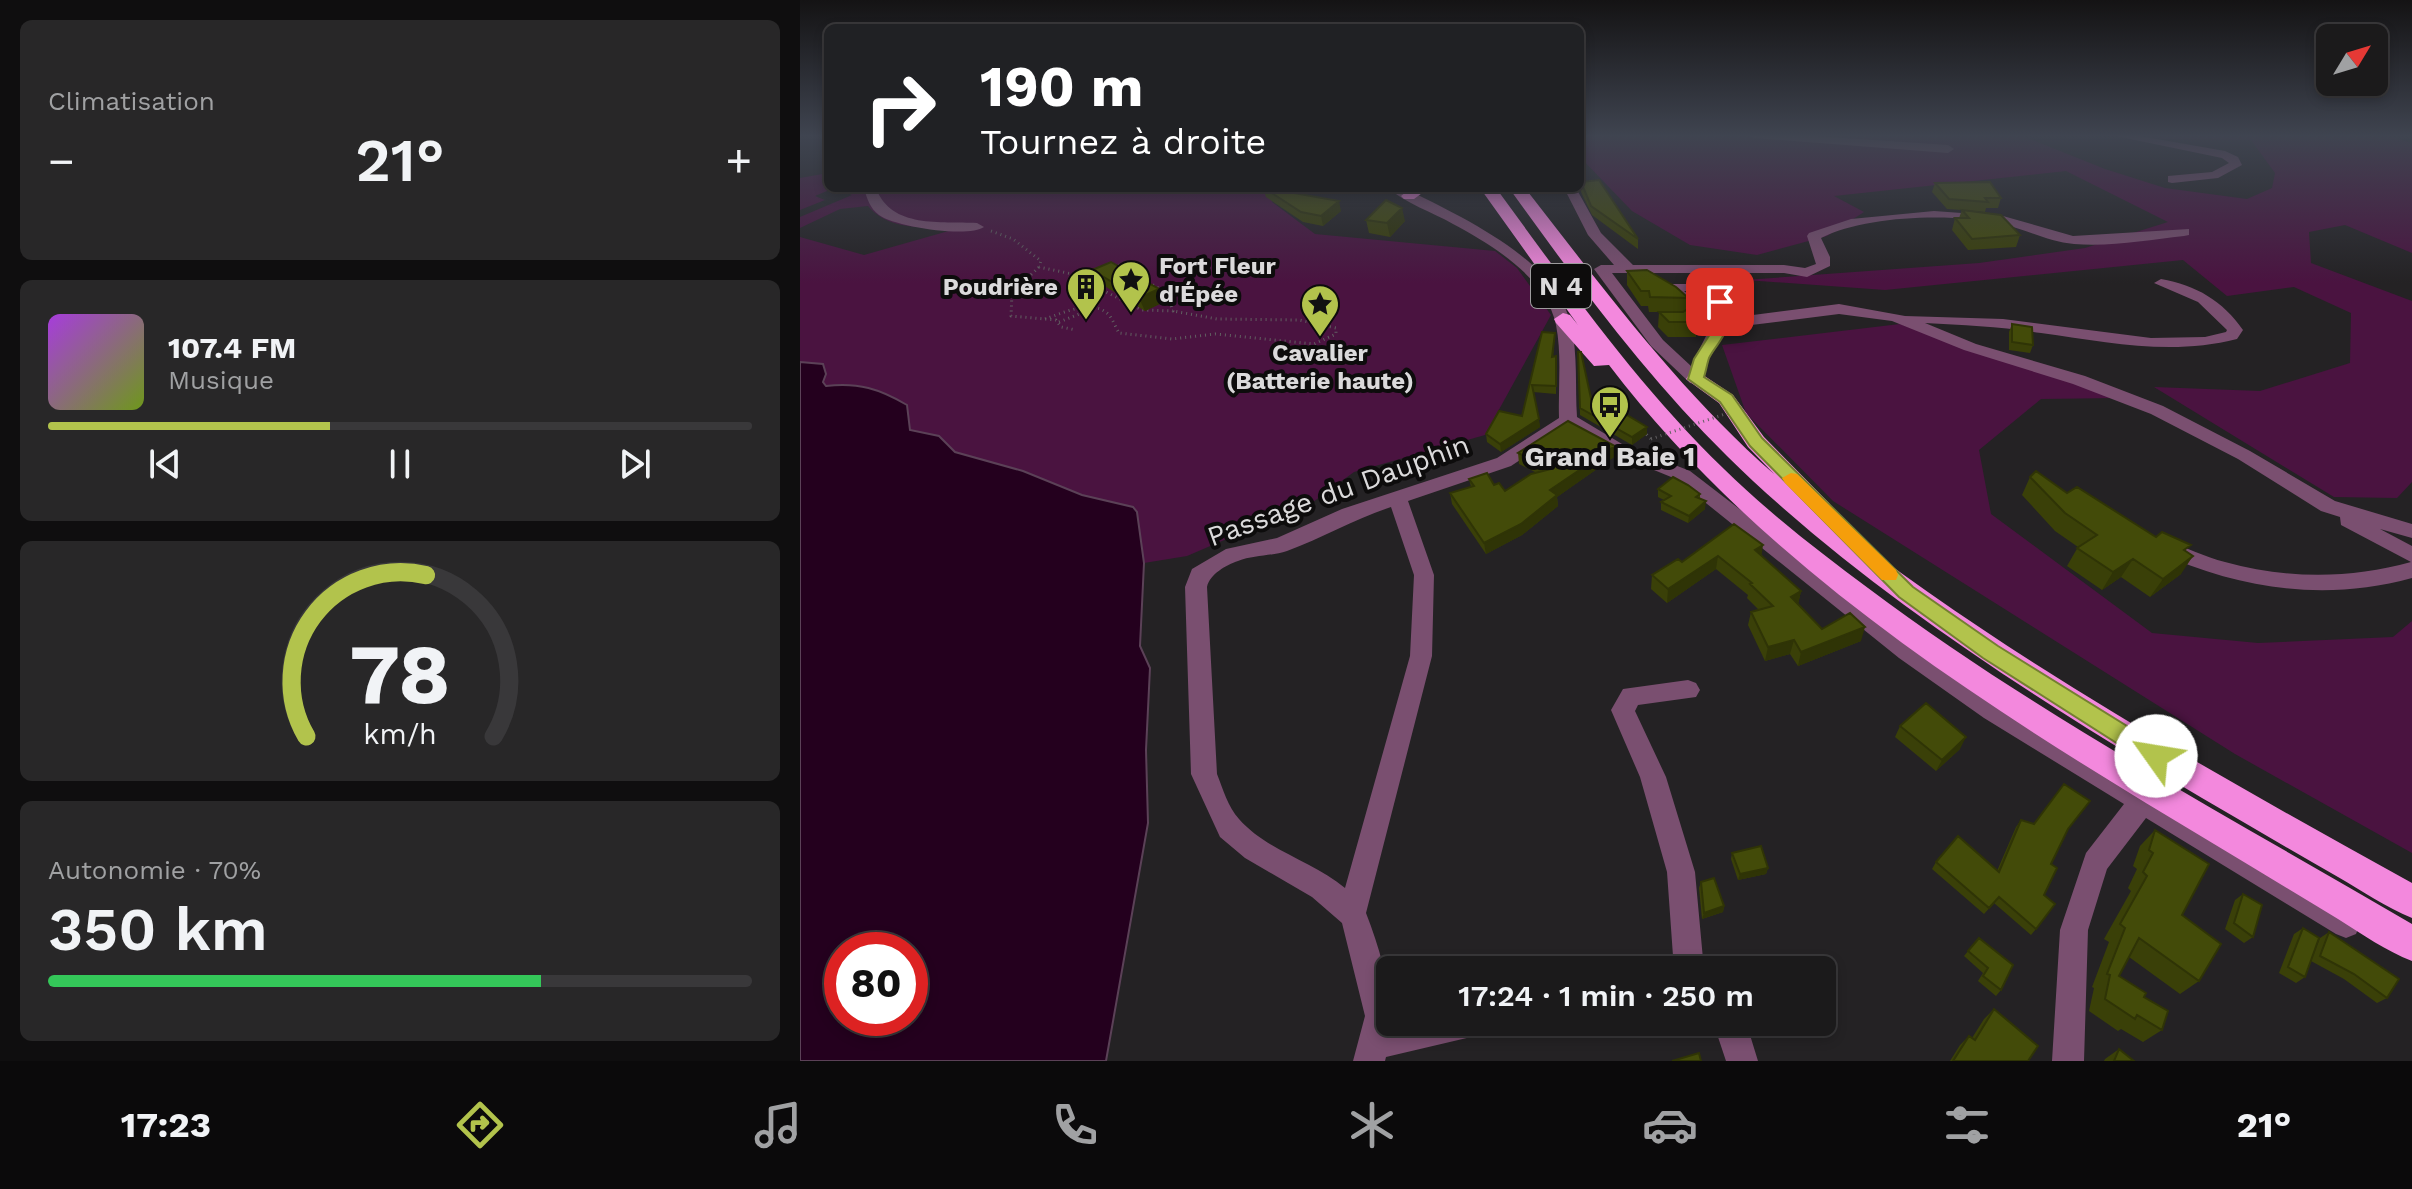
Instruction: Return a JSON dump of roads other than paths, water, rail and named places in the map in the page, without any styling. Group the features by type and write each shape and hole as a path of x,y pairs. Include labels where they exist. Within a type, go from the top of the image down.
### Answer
{"highway":[{"name":"N 4","path":"1491,192 1634,384 1694,452 1756,513 1877,610 1968,675 2102,760 2412,944"},
{"name":"N 4","path":"1522,194 1647,353 1717,433 1786,498 1906,592 1991,652 2156,756 2412,901"},
{"path":"1522,194 1601,269"},
{"path":"1563,319 1611,372 1634,384"},
{"path":"1696,379 1726,399 1756,442 1906,592"}],"street":[{"path":"870,192 884,213 916,224 977,227"},
{"path":"1410,192 1497,245 1539,282 1563,319 1568,420 1616,448 1683,475 1907,651 1992,711 2141,803 2412,962"},
{"path":"1572,192 1583,218 1628,269 1669,287 1716,321 1719,331 1701,359 1696,379 1657,343 1601,269"},
{"path":"1601,269 1784,269 1807,273 1823,266 1823,257 1814,236 1822,230 1843,224 1921,215 1997,219 2044,235 2073,240 2184,232"},
{"path":"1716,321 1839,309 1895,317 2015,324 2127,341 2198,341 2231,336 2235,330 2227,317 2188,291 2161,283"},
{"path":"1895,317 1970,347 2079,380 2157,410 2244,455 2372,535 2412,555"},
{"path":"1638,320 1667,319"},
{"name":"Passage du Dauphin","path":"1371,1053 1380,1016 1363,941 1352,913 1322,887 1255,849 1229,828 1204,774 1196,587 1199,575 1233,554 1281,545 1349,514 1504,462 1568,420"},
{"path":"1352,913 1421,656 1424,634 1424,575 1398,500"},
{"path":"2328,506 2412,531"},
{"path":"2143,535 2169,550 2221,571 2300,583 2346,582 2412,570"},
{"path":"1688,690 1631,696 1623,710 1653,777 1681,872 1688,956"},
{"path":"2068,1061 2074,930 2096,862 2141,803"},
{"path":"1371,1053 1426,1036"},
{"path":"1735,1036 1742,1061"}],"place":[{"name":"Fort Fleur d'Épée","path":"1131,314"},
{"name":"Poudrière","path":"1086,321"},
{"name":"Cavalier (Batterie haute)","path":"1320,338"},
{"name":"Grand Baie 1","path":"1610,439"}]}
